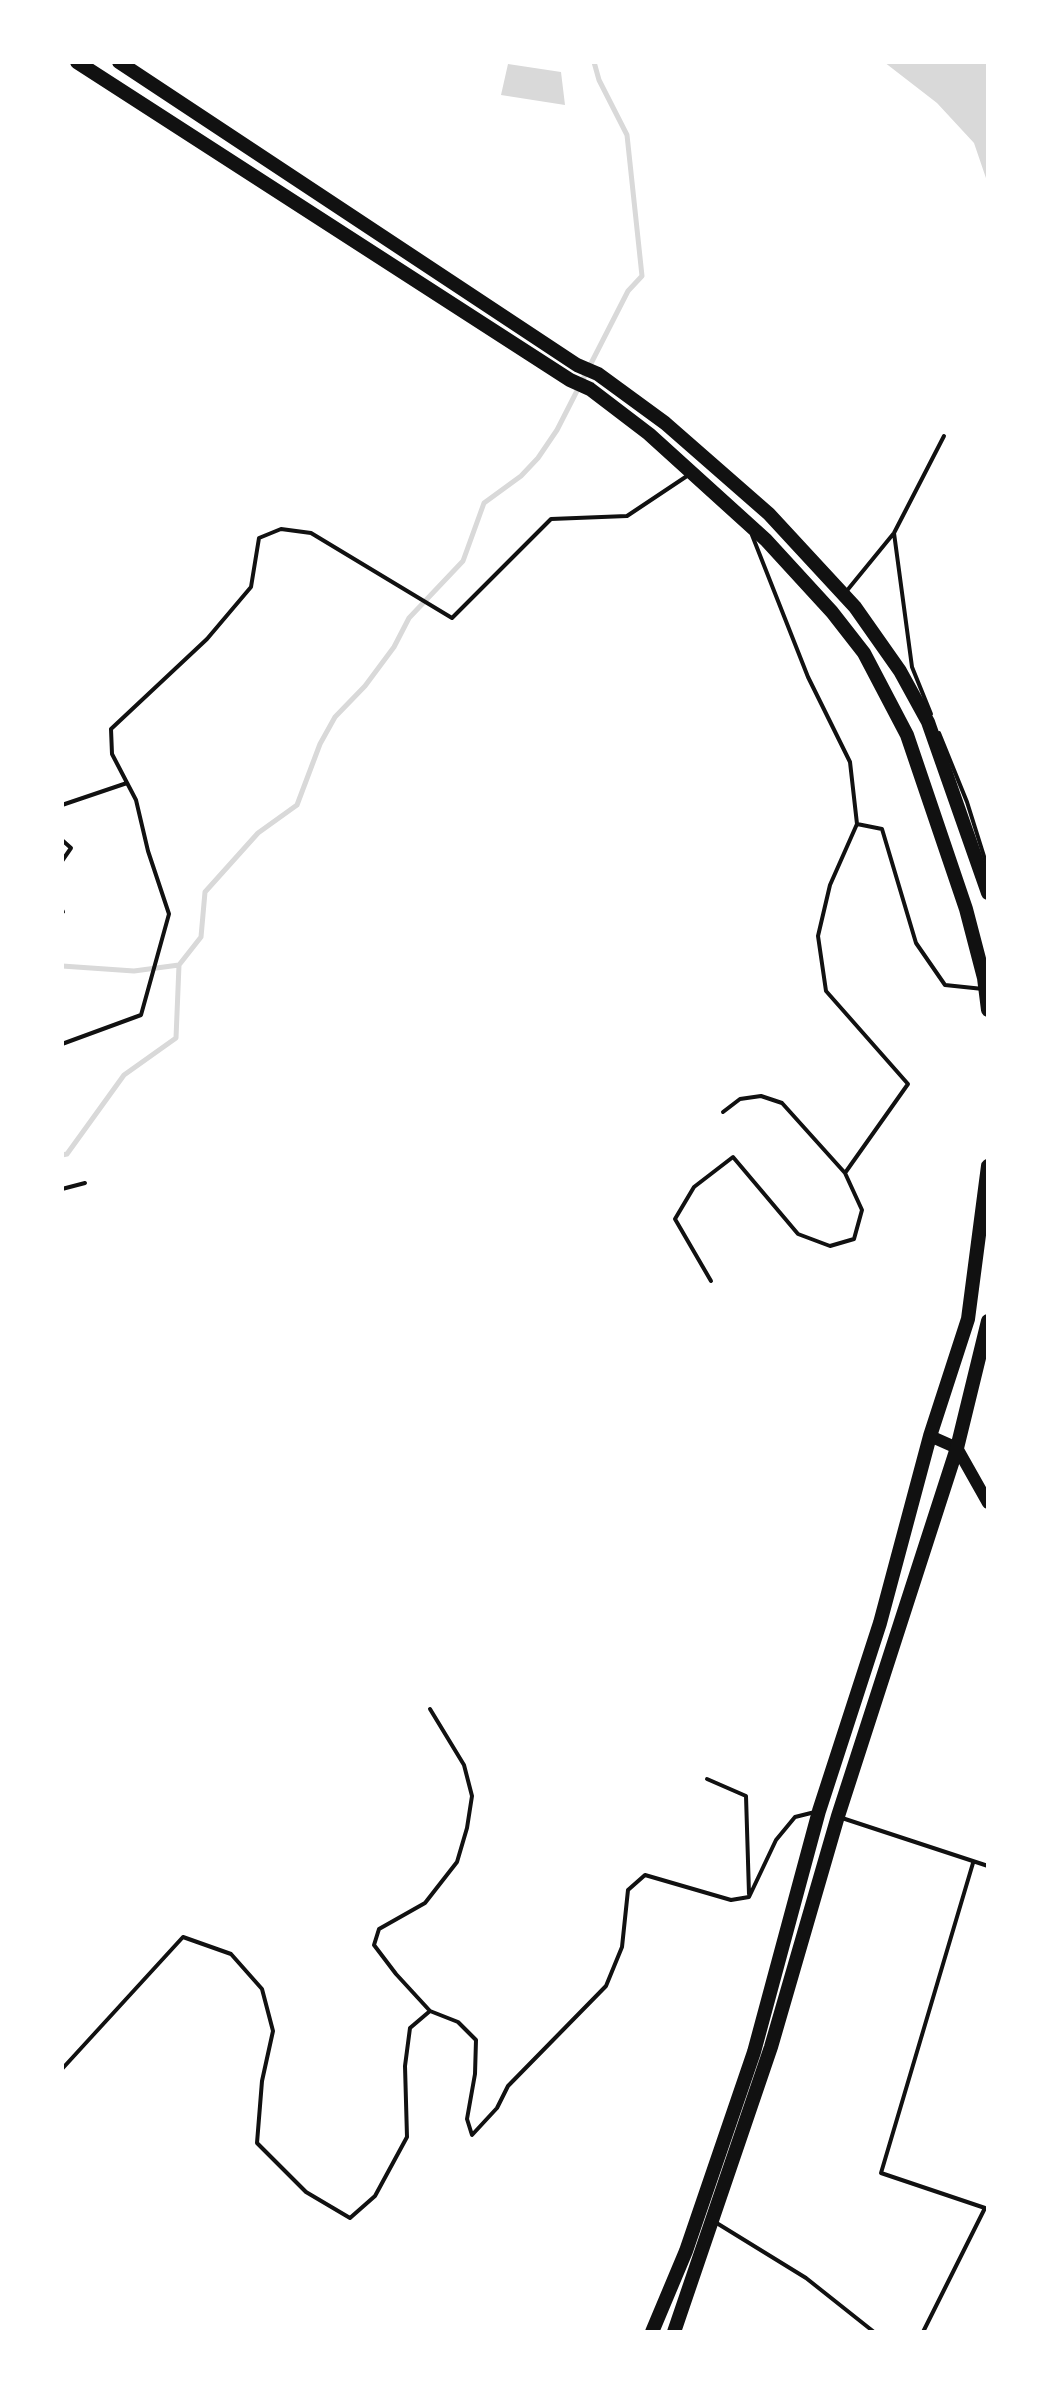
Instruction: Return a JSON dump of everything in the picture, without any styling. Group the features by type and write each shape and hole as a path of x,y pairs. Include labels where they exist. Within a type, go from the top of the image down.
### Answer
{"main road":[{"path":"77,62 570,380 590,389 649,434 766,540 832,612 864,653 907,735 966,909 988,1010"},
{"path":"119,62 577,365 598,374 665,423 769,514 843,595 900,671 928,722 988,893"},
{"path":"652,2332 686,2251 754,2052 819,1811 880,1623 930,1436 968,1319 988,1166"},
{"path":"674,2332 771,2047 838,1816 957,1448 988,1321"},
{"path":"930,1436 957,1448 988,1503"}],"lane":[{"path":"843,595 894,533 944,436"},
{"path":"62,1044 141,1015 169,914 148,851 136,800 112,754 111,729 207,639 251,587 259,538 281,529 311,533 452,618 551,519 627,516 692,473"},
{"path":"747,522 808,677 850,762 857,824 830,885 818,936 826,991 908,1084 845,1173"},
{"path":"894,533 912,667 967,802 988,869"},
{"path":"62,805 127,783"},
{"path":"857,824 882,829 916,943 945,985 985,989"},
{"path":"62,840 71,848 62,861"},
{"path":"711,1281 675,1219 694,1187 733,1157 798,1234 830,1246 854,1239 862,1210 845,1173 782,1103 761,1096 740,1099 723,1112"},
{"path":"62,1189 85,1183"},
{"path":"430,1709 464,1765 472,1796 467,1828 457,1862 425,1903 379,1929 374,1945 430,2011 458,2022 476,2040 475,2074 467,2119 472,2135 497,2108 508,2086 606,1986 622,1947 628,1890 645,1875 731,1900 749,1897"},
{"path":"707,1779 746,1796 749,1897"},
{"path":"749,1897 776,1840 795,1817 819,1811 988,1866"},
{"path":"973,1863 881,2173 985,2208"},
{"path":"62,2069 183,1937 231,1954 262,1989 273,2031 262,2081 257,2143 306,2192 350,2218 375,2196 407,2137 405,2066 410,2028 430,2011"},
{"path":"923,2332 988,2201"},
{"path":"713,2221 806,2278 874,2332"}],"shaded area":[{"path":"884,62 988,62 988,184 974,143 937,103"},
{"path":"508,64 561,72 565,105 501,95"}],"waterway":[{"path":"62,1155 67,1154 124,1075 176,1038 179,965 201,937 205,892 258,833 297,805 320,744 335,717 365,686 394,647 409,618 463,561 484,503 521,476 538,458 557,430 628,291 642,276 627,135 599,80 594,62"},
{"path":"62,966 134,971 179,965"}]}
